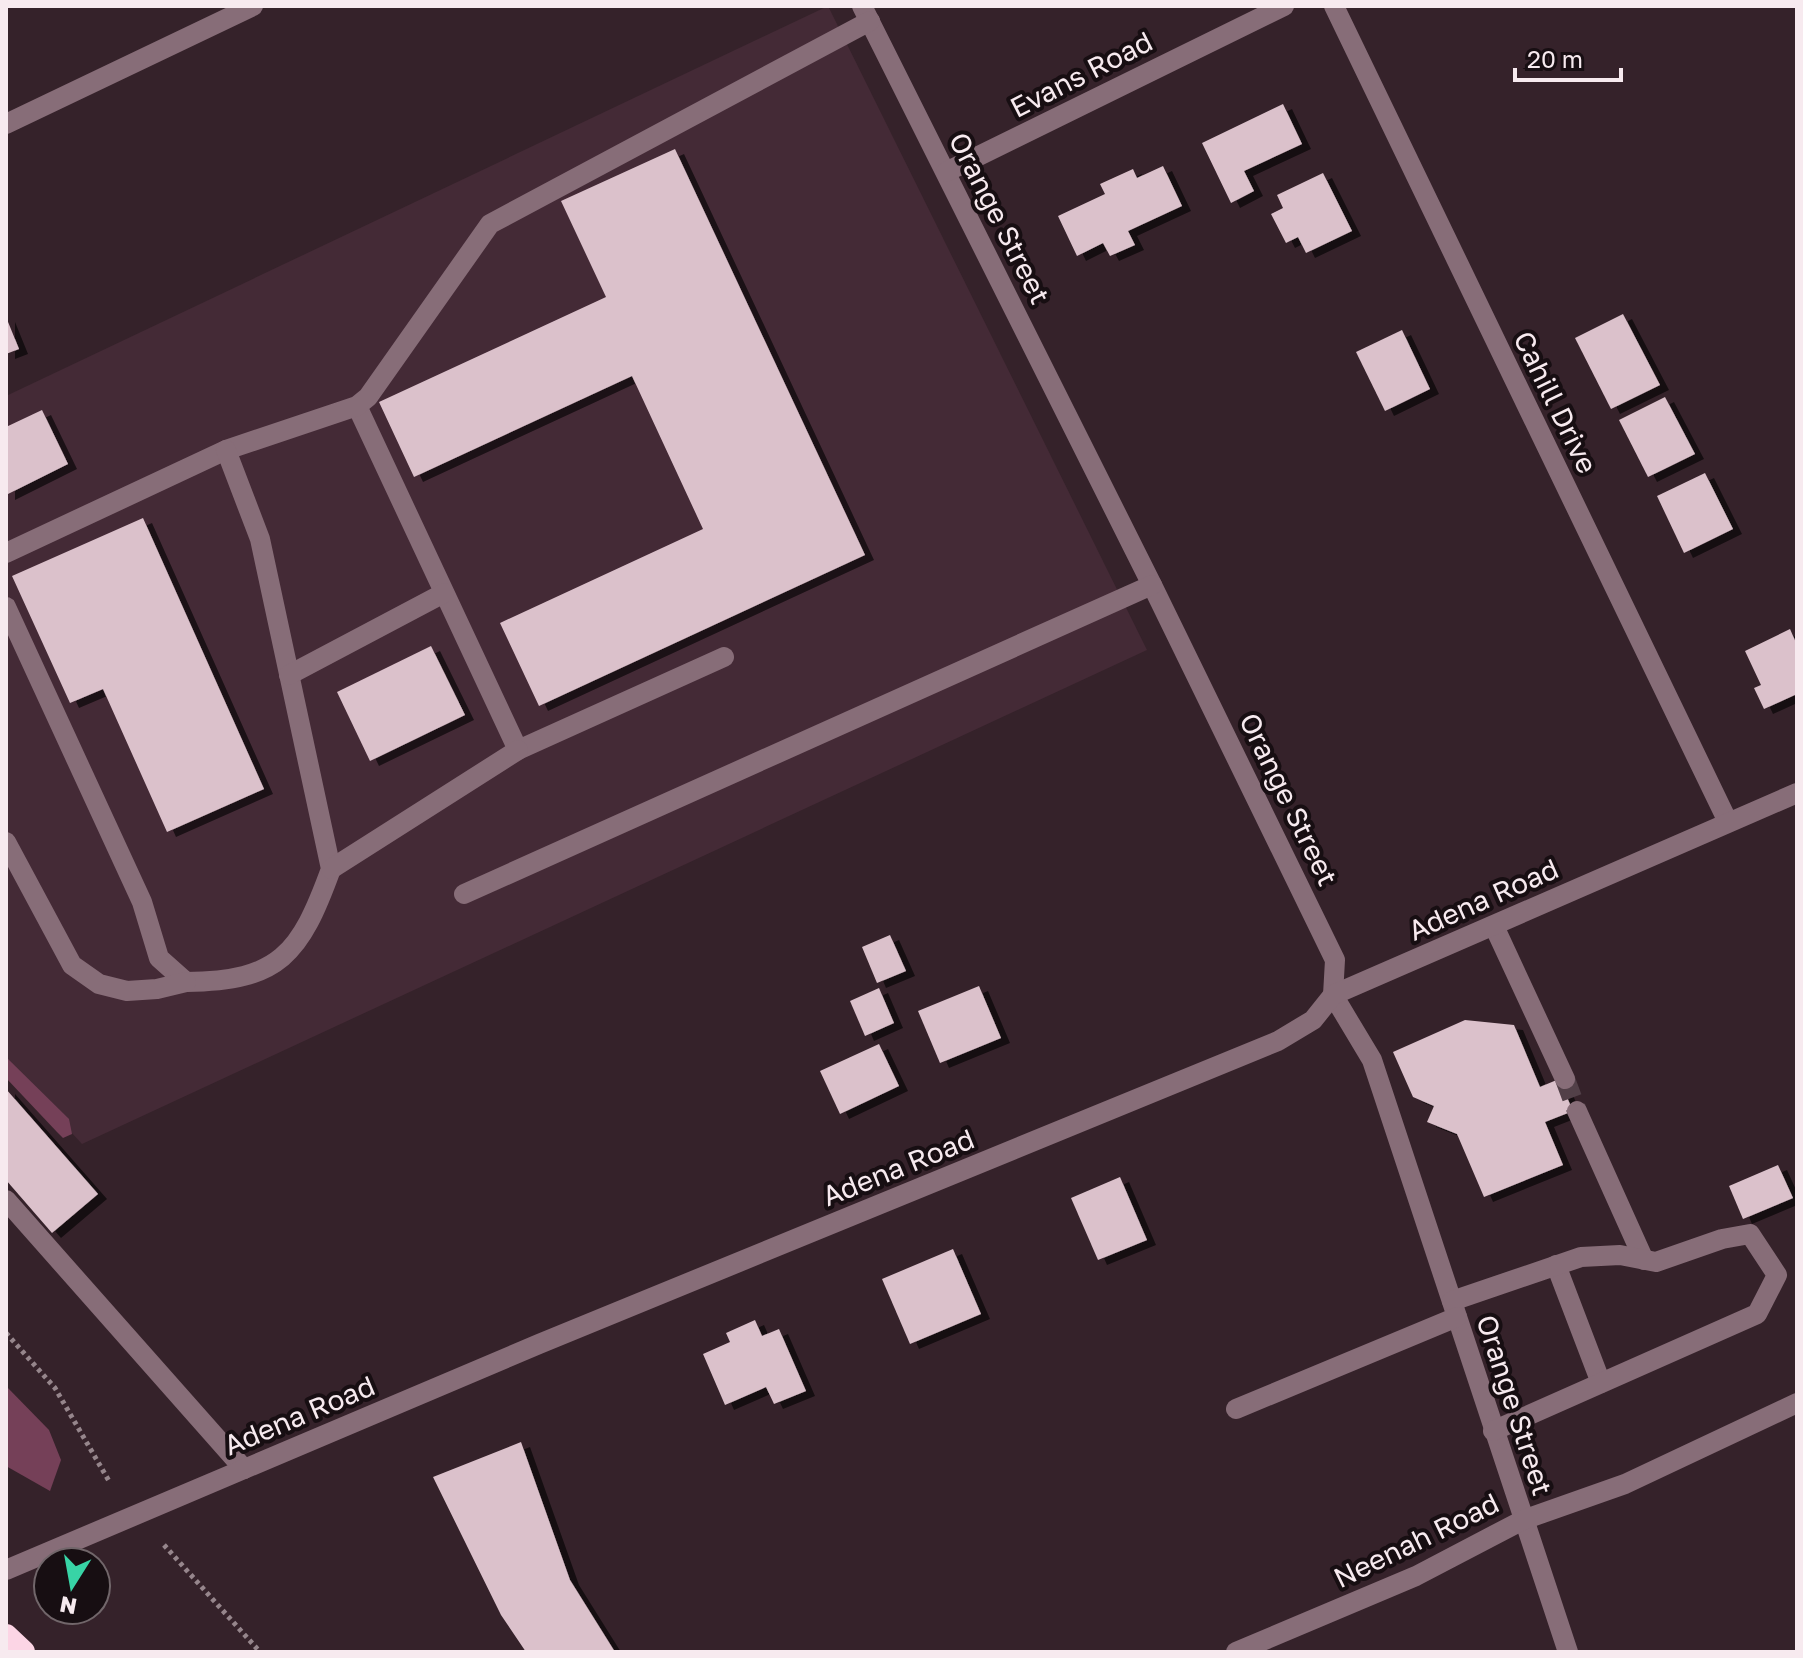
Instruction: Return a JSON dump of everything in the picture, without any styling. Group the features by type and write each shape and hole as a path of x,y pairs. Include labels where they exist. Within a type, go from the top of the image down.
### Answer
{"highway":[{"path":"6,1636 23,1652"}],"street":[{"path":"6,124 253,6"},
{"name":"Evans Road","path":"946,172 1284,6"},
{"name":"Cahill Drive","path":"1334,6 1728,822"},
{"path":"6,553 226,450 357,406 368,397 490,224 866,14"},
{"name":"Orange Street","path":"866,14 1323,931 1335,960 1333,995 1372,1060 1568,1652"},
{"path":"357,406 518,750"},
{"path":"6,842 72,965 99,984 127,991 157,989 186,982 232,981 279,963 313,919 331,869 260,539 226,450"},
{"path":"464,894 1152,585"},
{"path":"289,675 444,593"},
{"path":"6,607 142,902 159,958 186,982"},
{"path":"331,869 518,750 724,657"},
{"name":"Adena Road","path":"6,1570 100,1528 1278,1041 1313,1020 1333,995 1797,793"},
{"path":"1494,926 1565,1079"},
{"path":"1577,1111 1644,1260"},
{"path":"6,1200 244,1469"},
{"path":"1236,1409 1455,1309 1581,1257 1620,1255 1656,1262 1722,1239 1750,1234 1777,1275 1757,1314 1493,1431"},
{"path":"1556,1265 1601,1383"},
{"name":"Neenah Road","path":"1236,1652 1416,1576 1523,1520 1625,1484 1797,1403"}],"path":[{"path":"6,1333 55,1388 109,1481"},
{"path":"164,1545 260,1652"}],"shaded area":[{"path":"828,6 1147,650 82,1144 6,1062 6,396"},
{"path":"6,1057 69,1119 72,1134 63,1138 6,1078"},
{"path":"6,1386 49,1430 61,1460 50,1491 6,1466"}],"building":[{"path":"1283,104 1302,144 1244,171 1254,191 1231,203 1202,143"},
{"path":"675,149 865,555 539,706 500,623 703,529 632,376 414,477 379,402 606,297 561,201"},
{"path":"1163,166 1182,206 1128,231 1135,245 1110,256 1103,243 1077,256 1058,216 1105,194 1100,184 1133,169 1137,178"},
{"path":"1323,173 1352,231 1306,253 1298,237 1286,243 1271,214 1283,208 1277,195"},
{"path":"1623,314 1660,385 1611,409 1575,338"},
{"path":"6,317 19,349 6,354"},
{"path":"1402,330 1430,389 1385,411 1356,352"},
{"path":"1665,397 1695,454 1648,477 1619,420"},
{"path":"42,410 68,464 6,495 6,427"},
{"path":"1705,473 1733,529 1684,553 1657,496"},
{"path":"143,518 264,789 167,832 103,689 70,703 12,576"},
{"path":"1790,629 1797,645 1797,694 1764,709 1754,688 1761,685 1745,651"},
{"path":"431,646 465,715 370,761 337,692"},
{"path":"890,935 906,971 877,983 862,947"},
{"path":"979,986 1001,1038 940,1063 918,1011"},
{"path":"879,988 894,1023 865,1036 850,1001"},
{"path":"1465,1020 1514,1025 1540,1087 1559,1079 1573,1111 1545,1122 1563,1165 1484,1197 1457,1134 1427,1122 1434,1106 1413,1097 1393,1052"},
{"path":"879,1044 899,1086 840,1114 820,1071"},
{"path":"6,1089 98,1194 52,1233 6,1180"},
{"path":"1778,1165 1793,1198 1743,1219 1729,1186"},
{"path":"1120,1177 1147,1240 1098,1260 1071,1198"},
{"path":"953,1249 981,1314 910,1344 882,1279"},
{"path":"755,1320 762,1336 779,1329 806,1391 774,1404 766,1387 725,1405 703,1354 730,1342 726,1333"},
{"path":"521,1442 570,1580 615,1652 526,1652 501,1615 433,1477"}],"tunnel":[{"path":"1565,1079 1577,1111"}]}
